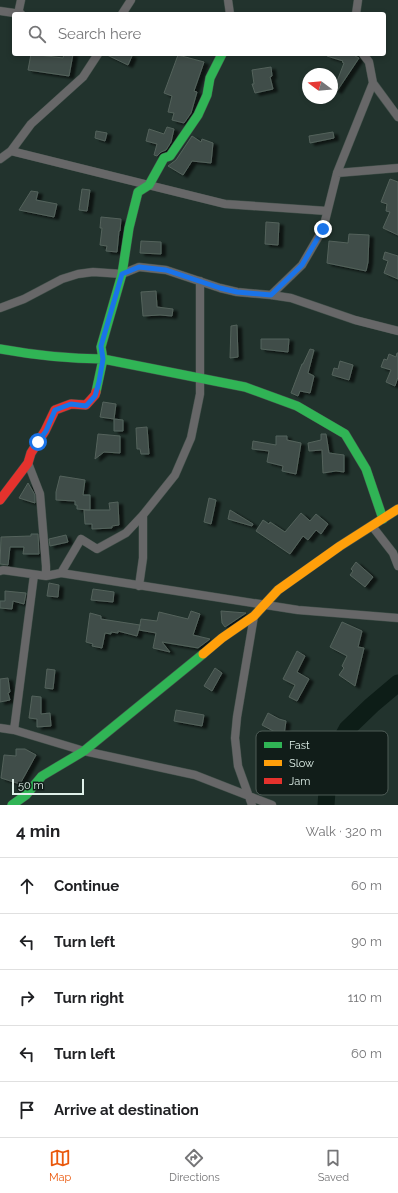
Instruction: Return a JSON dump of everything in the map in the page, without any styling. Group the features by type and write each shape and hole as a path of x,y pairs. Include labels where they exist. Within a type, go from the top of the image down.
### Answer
{"street":[{"path":"19,12 22,0"},
{"path":"123,12 130,0"},
{"path":"228,0 230,12"},
{"path":"356,12 358,0"},
{"path":"0,11 12,13"},
{"path":"0,159 11,151 31,124 83,77 97,56"},
{"path":"0,500 28,463 31,453 46,431 55,410 71,404 86,406 95,396 103,359 101,346 122,274 134,202 138,192 149,185 164,158 170,156 198,115 207,95 210,78 221,56"},
{"path":"364,56 368,62 373,83 398,117"},
{"path":"271,295 302,265 323,229 337,173 373,83"},
{"path":"11,151 225,204 327,211"},
{"path":"337,173 398,168"},
{"path":"0,308 24,299 62,279 78,274 93,272 122,274 139,267 166,270 237,292 291,298 355,320 397,330"},
{"path":"61,573 81,539 97,549 126,533 143,515 175,475 191,438 200,394 200,281"},
{"path":"0,349 87,359 103,359 199,377 245,387 297,406 345,434 366,469 383,519"},
{"path":"28,463 40,494 46,576"},
{"path":"12,805 26,795 42,776 84,751 222,638 254,616 278,590 340,546 398,509"},
{"path":"139,586 143,558 143,515"},
{"path":"372,526 393,552 398,566"},
{"path":"0,571 3,570 46,576 61,573 298,610 398,618"},
{"path":"14,730 34,575"},
{"path":"251,801 238,766 235,738 237,717 254,616"},
{"path":"0,728 14,730 84,751 195,775 251,801 272,805"}],"building":[{"path":"31,56 63,58 64,56 73,56 69,76 28,70"},
{"path":"109,56 132,56 128,65"},
{"path":"178,56 204,62 194,91 197,92 191,113 184,123 172,120 174,113 168,112 172,96 164,93"},
{"path":"327,56 355,56 359,58 338,90 338,79 344,63 342,62 343,61"},
{"path":"271,67 272,76 270,77 273,89 255,93 252,84 254,84 252,70"},
{"path":"167,127 174,129 171,142 166,150 157,156 154,155 157,144 146,141 149,129 164,134"},
{"path":"96,131 107,133 105,141 95,138"},
{"path":"333,132 334,138 310,143 309,136"},
{"path":"192,136 201,142 202,139 213,143 211,163 192,161 183,175 168,166 176,160"},
{"path":"390,179 398,182 398,235 383,228 390,212 386,211 387,204 381,202"},
{"path":"82,189 90,190 87,211 79,210"},
{"path":"31,191 38,192 36,200 57,204 54,217 19,210"},
{"path":"101,217 121,219 117,252 106,251 107,246 100,245 102,228 100,228"},
{"path":"266,222 279,223 278,245 265,244"},
{"path":"349,234 369,235 368,262 366,271 327,263 329,241 348,243"},
{"path":"141,241 161,242 161,254 140,253"},
{"path":"385,252 398,256 398,279 384,273 388,261 383,259"},
{"path":"156,291 157,307 173,309 172,316 143,316 141,292"},
{"path":"237,325 238,357 230,358 231,326"},
{"path":"261,339 289,339 288,352 261,349"},
{"path":"310,349 314,350 308,373 314,376 310,393 300,391 298,396 291,393 302,364"},
{"path":"397,353 398,377 395,386 386,382 391,370 381,367 384,359 387,360 389,354 396,357"},
{"path":"340,361 353,365 349,380 332,375 334,368 338,369"},
{"path":"103,402 116,404 114,419 100,417"},
{"path":"114,419 123,420 123,431 114,431"},
{"path":"147,427 149,454 141,454 140,449 137,449 136,428"},
{"path":"98,434 120,436 120,453 104,452 95,459"},
{"path":"321,434 326,434 329,453 344,455 344,472 336,471 323,473 322,450 309,451 308,443 321,440"},
{"path":"276,436 287,436 287,440 301,443 296,474 282,471 283,466 267,462 269,451 252,449 253,441 276,445"},
{"path":"60,476 85,480 83,495 90,495 90,510 77,509 75,501 56,500 56,492"},
{"path":"28,483 35,495 35,503 19,498"},
{"path":"209,498 216,500 211,524 204,522"},
{"path":"118,502 119,525 112,526 112,528 92,529 92,524 85,524 84,510 110,510 109,503"},
{"path":"230,510 253,524 252,526 228,519"},
{"path":"301,513 310,521 316,514 328,524 321,534 316,530 308,540 303,536 290,554 256,531 263,520 269,524 270,522 285,532"},
{"path":"31,534 38,534 39,554 23,554 24,547 10,547 8,565 0,564 1,537 31,536"},
{"path":"66,535 68,542 50,546 49,539"},
{"path":"356,562 373,577 365,587 350,575 353,571 351,569"},
{"path":"49,583 59,585 58,597 47,596"},
{"path":"93,589 114,592 113,602 91,600"},
{"path":"5,591 26,593 24,604 13,601 12,609 0,608 0,601 5,601"},
{"path":"191,611 200,614 193,635 210,639 198,648 162,642 170,652 153,648 156,633 139,630 141,619 157,621 159,612 188,619"},
{"path":"221,611 246,613 225,627 222,623"},
{"path":"90,613 101,616 101,619 140,625 137,636 118,631 118,633 105,633 102,648 92,646 93,644 86,642"},
{"path":"342,622 362,631 358,647 364,648 355,686 339,675 344,668 342,666 347,656 330,647"},
{"path":"297,651 305,656 297,672 309,679 297,701 289,697 295,685 283,679"},
{"path":"215,668 222,673 212,691 204,686"},
{"path":"47,669 55,670 53,689 45,688"},
{"path":"8,678 10,692 8,693 10,700 0,702 0,679"},
{"path":"32,696 41,697 41,714 50,713 51,726 37,727 37,719 29,718"},
{"path":"176,710 204,715 202,726 174,721"},
{"path":"268,713 286,721 285,731 273,731 262,725"},
{"path":"16,749 25,749 36,755 20,784 1,778 4,755 16,756"}],"waterway":[{"path":"346,731 372,705 398,683"},
{"path":"326,805 327,795"}],"traffic: fast":[{"path":"96,392 103,359 101,347 122,274 129,228 138,192 149,185 164,158 170,156 198,115 207,95 210,78 221,56"},
{"path":"0,349 51,356 103,359 245,387 297,406 345,434 366,469 383,519"},
{"path":"12,805 26,795 42,776 84,751 203,654"}],"traffic: slow":[{"path":"203,654 222,638 254,616 278,590 340,546 398,509"}],"traffic: jam":[{"path":"0,500 28,463 31,453 45,431 55,410 71,404 86,405 96,392"}],"route":[{"path":"38,442 46,431 55,410 71,404 86,406 95,396 103,359 101,346 122,274 139,267 166,270 220,288 237,292 271,295 302,265 323,229"}]}
